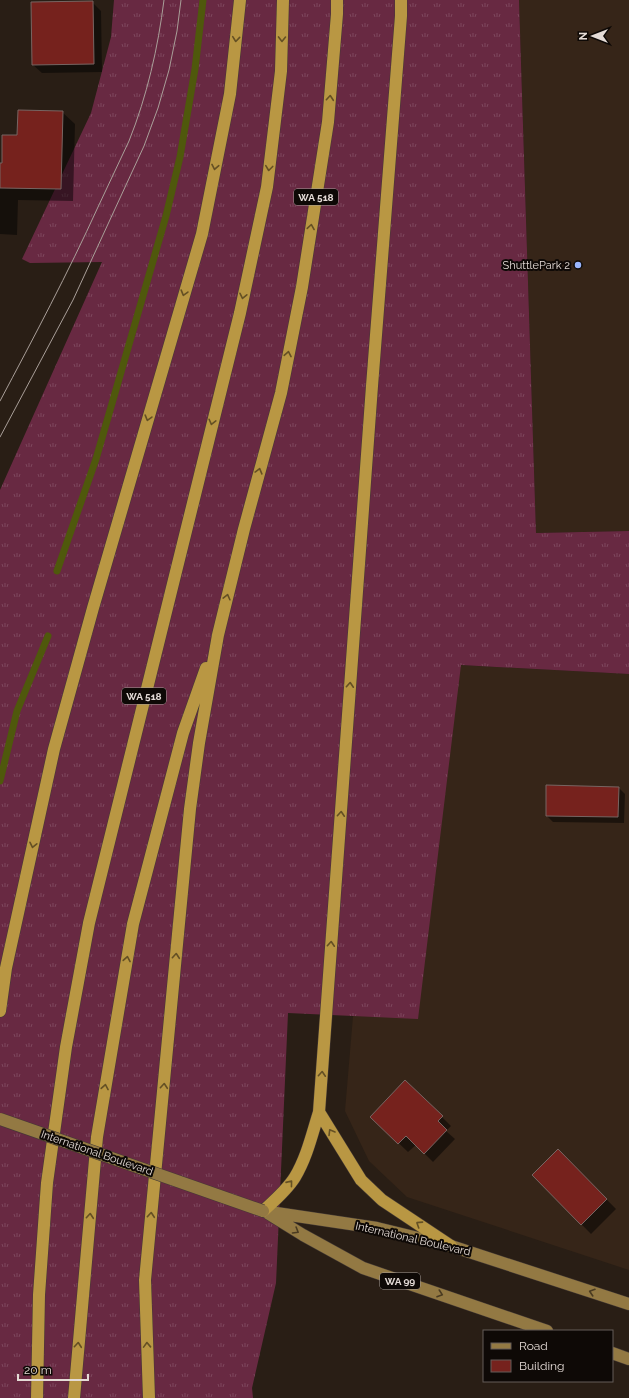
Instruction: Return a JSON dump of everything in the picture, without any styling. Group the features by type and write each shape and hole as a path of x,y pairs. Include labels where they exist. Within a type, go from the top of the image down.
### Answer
{"highway":[{"path":"0,1011 6,968 54,749 93,608 202,234 230,94 240,0"},
{"name":"WA 518","path":"37,1398 39,1294 47,1183 66,1047 89,924 240,313 267,187 281,71 283,0"},
{"name":"WA 518","path":"74,1398 97,1137 133,924 183,733 218,635 244,529 281,393 302,287 328,122 337,0"},
{"path":"263,1211 280,1195 295,1177 305,1155 319,1112 401,0"},
{"path":"149,1398 145,1280 190,809 199,744 218,635"},
{"path":"319,1112 361,1180 382,1200 451,1246"}],"main road":[{"name":"International Boulevard","path":"0,1120 263,1211 377,1228 451,1246 629,1304"},
{"name":"International Boulevard","path":"263,1211 363,1268 544,1330"},
{"path":"613,1353 629,1359"}],"shaded area":[{"name":"ShuttlePark 2","path":"519,0 629,0 629,531 536,533"},
{"path":"383,661 629,674 629,1270 407,1197 369,1161 345,1111"}],"green space":[{"path":"114,0 519,0 536,533 629,531 629,674 461,665 418,1019 288,1013 276,1283 252,1388 253,1398 0,1398 0,490 102,262 30,263 22,259 91,113 111,37"}],"building":[{"path":"93,1 94,64 32,65 31,2"},
{"path":"18,110 63,111 61,189 0,188 2,135 17,135"},
{"path":"546,785 619,787 618,817 546,816"},
{"path":"405,1080 443,1116 438,1121 447,1130 424,1154 406,1136 398,1144 370,1117"},
{"path":"558,1149 607,1199 581,1225 532,1175"}],"waterway":[{"path":"57,571 96,459 166,216 180,157 195,69 203,0"},
{"path":"0,781 17,711 48,636"}],"tram line":[{"path":"0,401 63,281 129,141 151,72 159,36 164,0"},
{"path":"0,437 73,300 144,146 158,108 169,70 177,31 181,0"}],"place":[{"name":"ShuttlePark 2","path":"578,265"}]}
